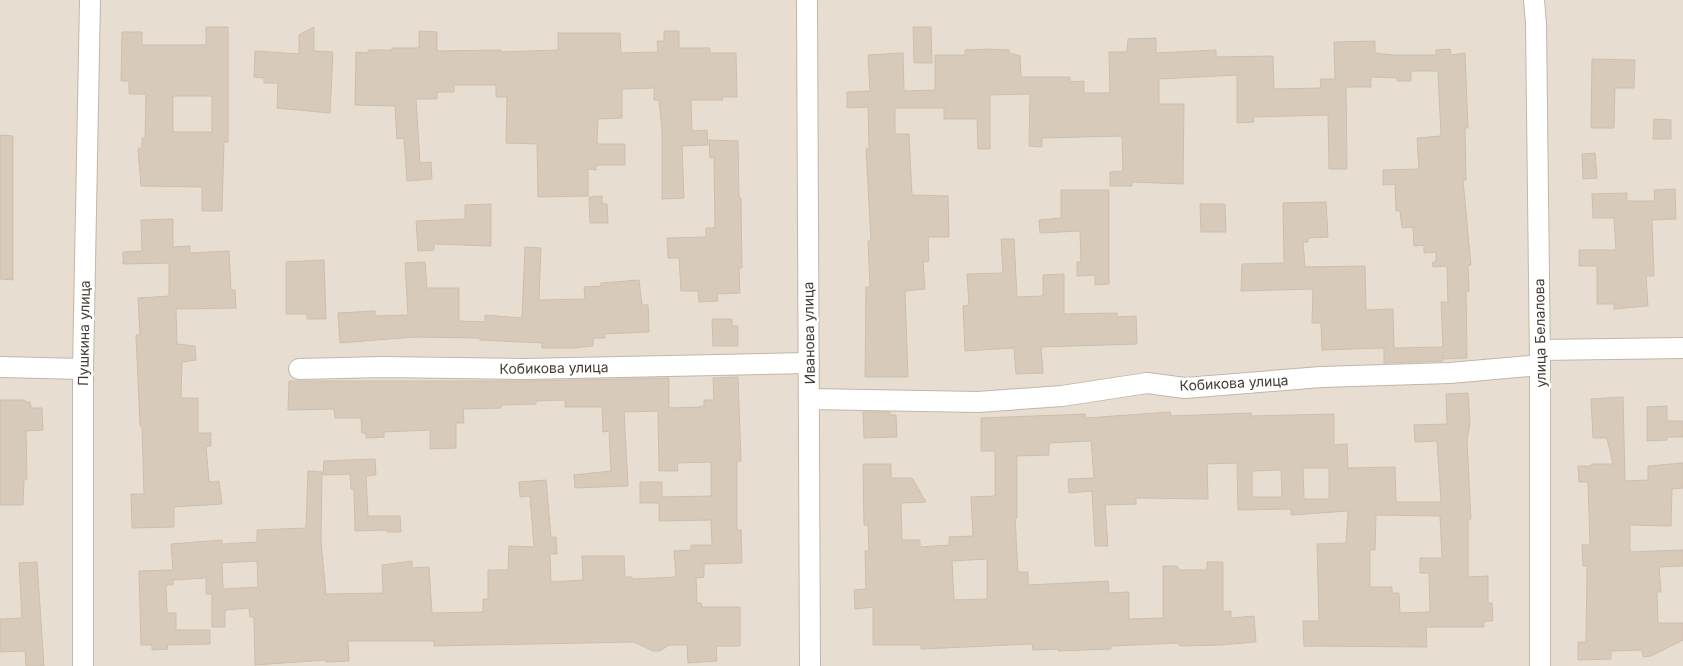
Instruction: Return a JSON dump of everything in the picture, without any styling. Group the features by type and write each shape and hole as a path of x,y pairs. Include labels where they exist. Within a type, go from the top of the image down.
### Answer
{"street":[{"name":"Пушкина улица","path":"83,666 83,369 90,0"},
{"name":"Иванова улица","path":"807,0 810,666"},
{"name":"улица Белалова","path":"1534,0 1536,23 1540,357 1540,666"},
{"name":"Кобикова улица","path":"810,399 978,402 1062,396 1147,383 1185,388 1321,377 1450,373 1540,357 1683,348"},
{"name":"Кобикова улица","path":"299,369 383,367 524,369 809,363"},
{"path":"0,367 83,369"}],"shaded area":[{"path":"0,0 1683,0 1683,666 0,666"}],"building":[{"path":"206,27 228,27 228,142 224,142 222,211 202,211 202,187 141,186 138,149 142,148 142,138 145,138 146,94 129,94 129,81 121,81 122,32 142,32 142,45 206,45","holes":["173,96 212,96 212,132 173,132"]},
{"path":"314,27 314,51 333,52 330,113 277,108 278,83 264,83 264,78 254,77 255,51 299,54 299,35"},
{"path":"913,27 931,27 932,63 914,63"},
{"path":"419,31 437,32 437,51 501,50 501,52 558,50 558,33 620,33 621,53 658,52 657,41 664,41 664,31 679,31 679,48 710,48 710,53 736,53 737,97 722,97 723,100 691,100 692,131 707,130 708,145 682,146 684,198 662,199 662,130 659,100 654,100 654,88 622,89 622,118 598,119 597,144 625,144 625,165 596,165 596,170 588,169 588,196 538,197 537,144 506,143 507,97 496,97 496,85 454,85 454,92 437,92 437,99 416,99 420,163 431,162 432,179 407,181 404,138 397,139 395,106 355,105 356,52 368,53 368,50 419,48"},
{"path":"1156,38 1156,53 1216,50 1216,57 1273,56 1274,89 1321,88 1320,79 1335,79 1334,42 1375,41 1375,53 1393,55 1436,55 1436,50 1450,49 1451,55 1465,53 1468,128 1465,128 1466,180 1463,180 1471,265 1468,265 1469,291 1466,291 1467,358 1444,359 1443,355 1443,361 1384,363 1384,348 1322,350 1321,323 1312,323 1313,289 1241,291 1242,264 1284,263 1283,203 1326,202 1328,237 1308,238 1308,242 1303,242 1305,267 1365,266 1366,310 1393,309 1394,348 1443,347 1441,302 1448,302 1447,266 1433,267 1432,263 1436,261 1436,252 1424,253 1424,245 1414,246 1413,227 1402,228 1400,211 1396,211 1395,184 1383,185 1383,170 1419,169 1417,138 1441,136 1438,71 1411,71 1411,81 1397,81 1397,78 1371,77 1371,87 1346,87 1347,169 1329,169 1328,115 1253,117 1254,122 1237,123 1237,75 1159,79 1159,104 1184,104 1183,184 1132,182 1132,186 1110,186 1110,172 1123,171 1122,136 1042,138 1042,147 1029,146 1030,94 990,95 990,149 978,149 977,119 944,119 944,108 895,108 895,134 909,134 912,195 948,196 949,237 928,237 929,261 923,262 925,289 905,291 908,377 865,377 866,287 870,287 868,241 871,241 866,149 869,149 868,107 847,108 847,92 870,91 868,55 903,53 904,91 935,90 935,55 965,55 965,50 989,49 1009,50 1010,53 1020,56 1021,77 1070,77 1070,82 1084,81 1084,93 1110,93 1109,52 1127,52 1128,39"},
{"path":"1592,59 1635,60 1634,88 1615,88 1614,128 1591,128"},
{"path":"1654,119 1671,120 1671,139 1653,139"},
{"path":"0,135 13,136 13,280 0,279"},
{"path":"709,140 738,141 742,268 739,268 740,293 717,294 718,301 699,302 698,291 681,291 679,258 668,258 667,238 706,237 706,228 715,228 714,157 710,158"},
{"path":"1595,153 1597,178 1583,179 1582,154"},
{"path":"1675,189 1676,219 1652,220 1654,276 1646,276 1648,306 1614,309 1614,304 1597,304 1597,266 1579,266 1579,250 1616,250 1614,218 1593,218 1592,194 1627,193 1627,201 1655,201 1654,190"},
{"path":"1061,190 1109,190 1109,284 1095,285 1095,275 1077,276 1077,262 1081,262 1080,231 1040,233 1039,220 1061,218"},
{"path":"602,196 602,204 607,204 608,223 590,223 589,197"},
{"path":"491,204 491,246 434,244 434,250 418,251 416,221 465,219 465,205"},
{"path":"1200,204 1225,204 1226,232 1201,232"},
{"path":"173,219 173,247 190,246 190,253 229,251 231,290 235,290 236,308 176,309 177,344 195,346 196,360 182,362 181,398 198,398 198,433 211,433 211,446 206,446 209,482 219,481 222,504 174,507 174,527 132,528 131,494 144,494 136,335 140,335 138,298 169,296 169,263 123,264 123,252 142,251 141,220"},
{"path":"1001,239 1014,239 1017,297 1043,296 1043,275 1064,274 1064,314 1117,313 1117,317 1136,316 1137,344 1041,347 1043,373 1016,374 1014,348 965,351 963,306 969,305 967,274 1003,273"},
{"path":"525,247 541,248 539,300 585,299 584,287 601,286 601,283 639,280 642,305 648,305 649,332 604,334 605,338 593,338 593,346 574,348 542,348 542,343 480,340 480,338 414,337 340,343 338,313 375,311 375,316 408,315 405,263 425,262 427,288 459,288 459,321 485,322 485,315 522,318"},
{"path":"324,260 326,319 307,319 307,314 286,314 286,262"},
{"path":"712,319 732,319 732,326 738,326 738,346 713,346"},
{"path":"738,377 741,461 737,461 737,530 741,530 742,563 704,564 704,577 696,578 697,603 701,603 702,607 740,607 740,646 716,646 717,661 688,663 687,645 669,645 660,651 653,651 634,642 434,646 434,641 348,641 349,661 326,662 326,660 255,665 254,617 250,617 249,608 225,610 225,627 212,627 212,594 206,594 206,578 173,580 173,585 166,585 167,613 176,613 176,630 210,630 210,644 167,645 168,649 152,650 152,645 141,645 139,571 173,570 171,544 222,540 222,544 257,542 257,530 306,528 308,471 322,472 321,542 326,594 383,593 382,565 412,561 412,568 429,567 432,613 483,612 483,599 488,599 488,570 508,570 509,546 534,547 530,496 520,497 519,482 546,480 551,537 556,537 557,554 550,554 551,582 583,580 582,556 624,556 625,577 632,577 632,579 676,577 674,551 691,550 691,545 712,545 711,520 659,521 659,503 640,503 640,482 662,482 662,497 711,496 711,462 677,463 678,471 659,471 658,411 624,412 628,486 575,488 574,475 611,471 609,431 603,432 602,407 565,407 565,400 536,401 536,404 501,405 501,408 463,409 464,423 456,423 456,448 430,449 430,430 384,432 384,437 366,438 366,433 362,433 361,418 335,418 334,409 288,410 289,381 524,381 669,378 669,408 701,407 704,406 704,400 714,400 713,378","holes":["257,561 258,587 223,589 222,563"]},
{"path":"1468,393 1470,422 1467,441 1471,519 1468,519 1468,577 1488,576 1488,603 1492,603 1493,621 1484,621 1484,627 1426,627 1427,647 1304,646 1303,621 1319,621 1317,544 1346,543 1348,511 1291,515 1291,509 1238,510 1237,463 1207,464 1208,499 1136,498 1136,504 1105,505 1108,546 1095,546 1092,491 1069,493 1068,479 1094,478 1091,441 1049,443 1049,455 1017,456 1017,518 1015,518 1018,572 1028,572 1028,585 1108,581 1109,593 1129,592 1129,619 1163,618 1163,566 1177,566 1180,570 1207,570 1207,562 1223,562 1223,612 1231,611 1231,618 1254,616 1256,642 1220,645 1180,646 1179,643 1111,646 1111,649 1058,651 1060,649 1033,650 1032,644 921,649 921,645 873,645 873,607 855,609 854,590 866,589 865,551 869,551 868,525 864,525 863,464 891,464 891,478 912,478 926,502 901,503 902,540 920,540 920,547 949,545 949,537 973,536 971,497 995,496 995,451 981,451 981,418 1085,414 1086,418 1170,412 1171,416 1251,413 1251,416 1334,414 1334,445 1347,444 1348,468 1395,467 1396,502 1441,502 1437,441 1415,442 1414,425 1447,424 1446,394","holes":["1303,468 1329,468 1329,499 1304,499","1281,470 1282,497 1252,497 1252,471","1376,515 1440,516 1442,558 1420,558 1420,573 1429,573 1430,612 1400,613 1399,593 1392,593 1392,587 1370,587 1370,550 1375,550","987,559 987,599 954,600 952,561"]},
{"path":"1623,397 1625,481 1648,480 1648,466 1683,463 1683,488 1672,489 1671,526 1630,525 1630,552 1683,550 1683,566 1659,567 1661,592 1657,592 1658,623 1683,623 1683,640 1651,656 1643,657 1642,650 1611,651 1611,659 1578,660 1578,642 1586,642 1587,566 1583,566 1582,545 1590,545 1588,482 1579,482 1578,466 1613,464 1607,438 1593,438 1591,399"},
{"path":"0,400 25,400 25,402 30,402 31,408 42,408 43,430 26,431 27,479 24,479 23,505 0,505"},
{"path":"1667,406 1667,421 1683,421 1683,437 1667,437 1667,440 1647,441 1647,407"},
{"path":"863,412 890,412 890,415 896,415 897,437 864,438"},
{"path":"375,459 376,475 366,476 368,516 400,516 401,532 387,532 387,530 355,531 354,489 351,489 350,474 323,475 324,461"},
{"path":"37,562 44,666 26,666 25,651 0,652 0,619 22,618 19,563"}]}
